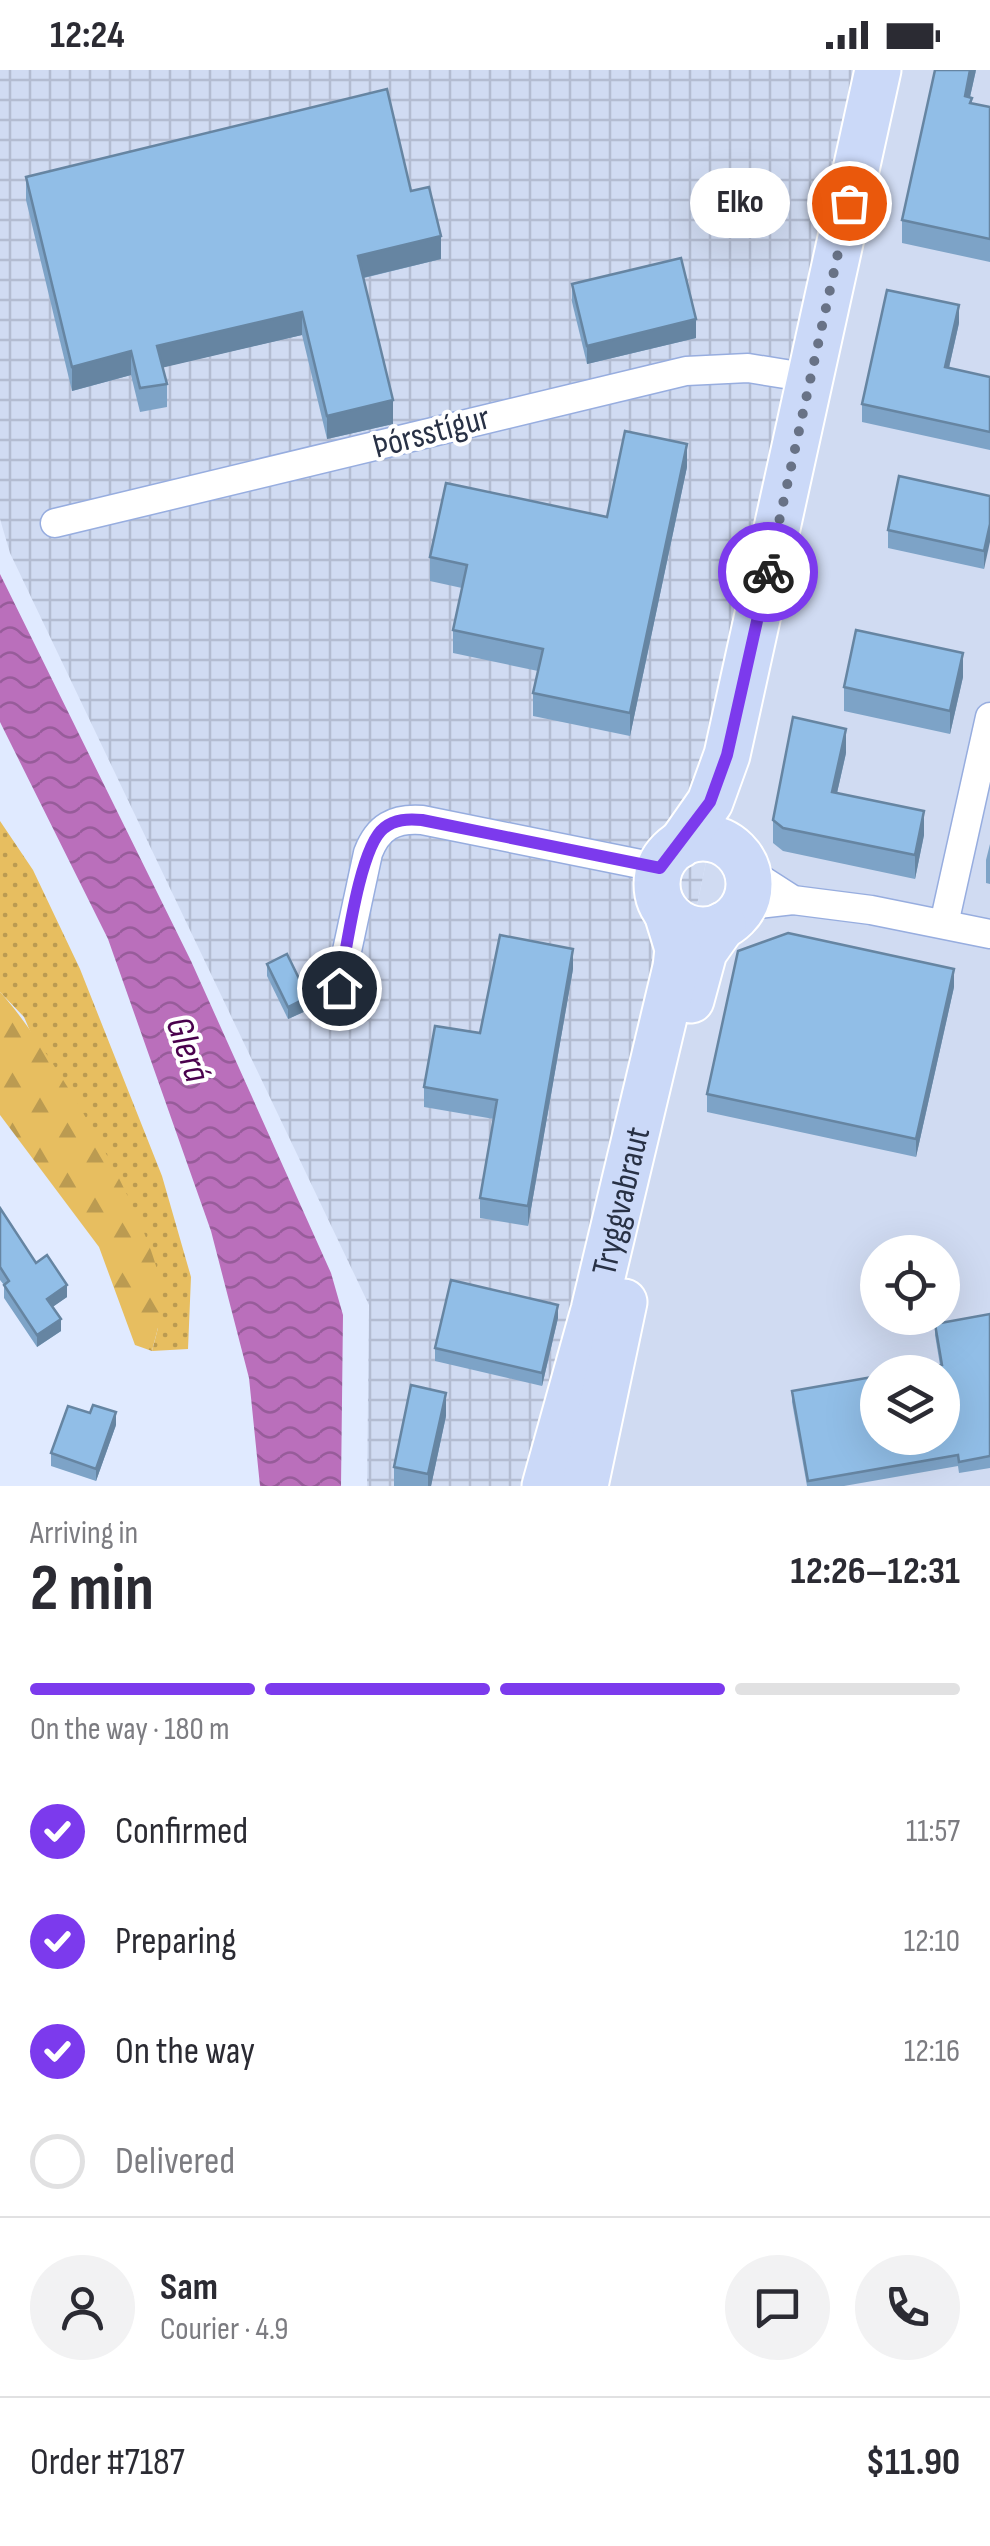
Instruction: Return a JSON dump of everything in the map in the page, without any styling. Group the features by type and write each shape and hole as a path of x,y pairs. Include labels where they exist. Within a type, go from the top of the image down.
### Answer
{"main road":[{"path":"670,856 710,802 727,755 878,70"},
{"path":"727,755 727,805 736,890"},
{"path":"670,856 709,839 736,890"},
{"name":"Tryggvabraut","path":"545,1486 594,1310 676,967 675,932 657,884 670,856"},
{"path":"667,913 694,929 736,890"},
{"name":"Tryggvabraut","path":"585,1486 698,971 736,890"}],"street":[{"name":"Þórsstígur","path":"55,523 686,371 748,368 810,378"},
{"path":"944,924 990,717"},
{"path":"339,988 368,853 386,825 405,819 422,820 670,856"},
{"path":"736,890 758,904 793,900 990,934"}],"shaded area":[{"path":"0,70 870,70 700,891 569,1486 367,1486 369,1305 10,553 0,519"},
{"path":"870,70 990,70 990,1486 569,1486 700,891"}],"green space":[{"path":"0,821 33,870 80,969 162,1176 191,1277 188,1349 152,1351 158,1328 24,1017 0,992"},
{"path":"0,992 71,1093 143,1229 157,1267 162,1297 152,1351 135,1345 99,1247 0,1115"}],"water":[{"name":"Glerá","path":"0,574 191,961 331,1273 343,1315 341,1486 260,1486 249,1378 211,1231 108,939 0,722"}],"building":[{"path":"935,70 970,70 965,96 972,98 970,103 990,107 990,239 902,220"},
{"path":"387,89 411,191 429,187 441,236 358,256 393,400 327,416 302,312 157,346 167,384 140,388 131,351 72,367 26,177"},
{"path":"681,258 696,319 587,346 572,284"},
{"path":"887,290 959,305 945,367 990,377 990,432 862,404"},
{"path":"625,431 687,444 630,713 533,693 543,649 453,630 467,565 430,557 446,483 607,517"},
{"path":"899,476 990,496 990,524 984,551 888,530"},
{"path":"856,630 963,653 950,711 844,687"},
{"path":"793,717 846,729 832,792 924,811 915,855 783,828 773,820"},
{"path":"788,933 954,969 916,1139 707,1094 738,951"},
{"path":"500,935 573,949 528,1206 480,1198 497,1100 424,1087 435,1026 480,1033"},
{"path":"287,954 308,997 288,1007 267,964"},
{"path":"0,1208 36,1263 47,1255 67,1285 47,1299 61,1319 37,1335 4,1285 9,1281 0,1267"},
{"path":"451,1280 558,1305 542,1373 435,1348"},
{"path":"990,1314 990,1456 959,1462 960,1355 940,1355 937,1335 960,1335 960,1319"},
{"path":"860,1379 860,1455 958,1455 808,1481 792,1391"},
{"path":"411,1385 446,1393 428,1474 394,1467"},
{"path":"93,1405 116,1412 96,1469 51,1453 68,1406 90,1413"}],"way so far":[{"path":"768,572 849,203"}],"place":[{"name":"Elko","path":"849,203"}],"route":[{"path":"339,988 368,853 374,837 386,825 405,819 422,820 660,868 710,802 727,755 768,572"}]}
